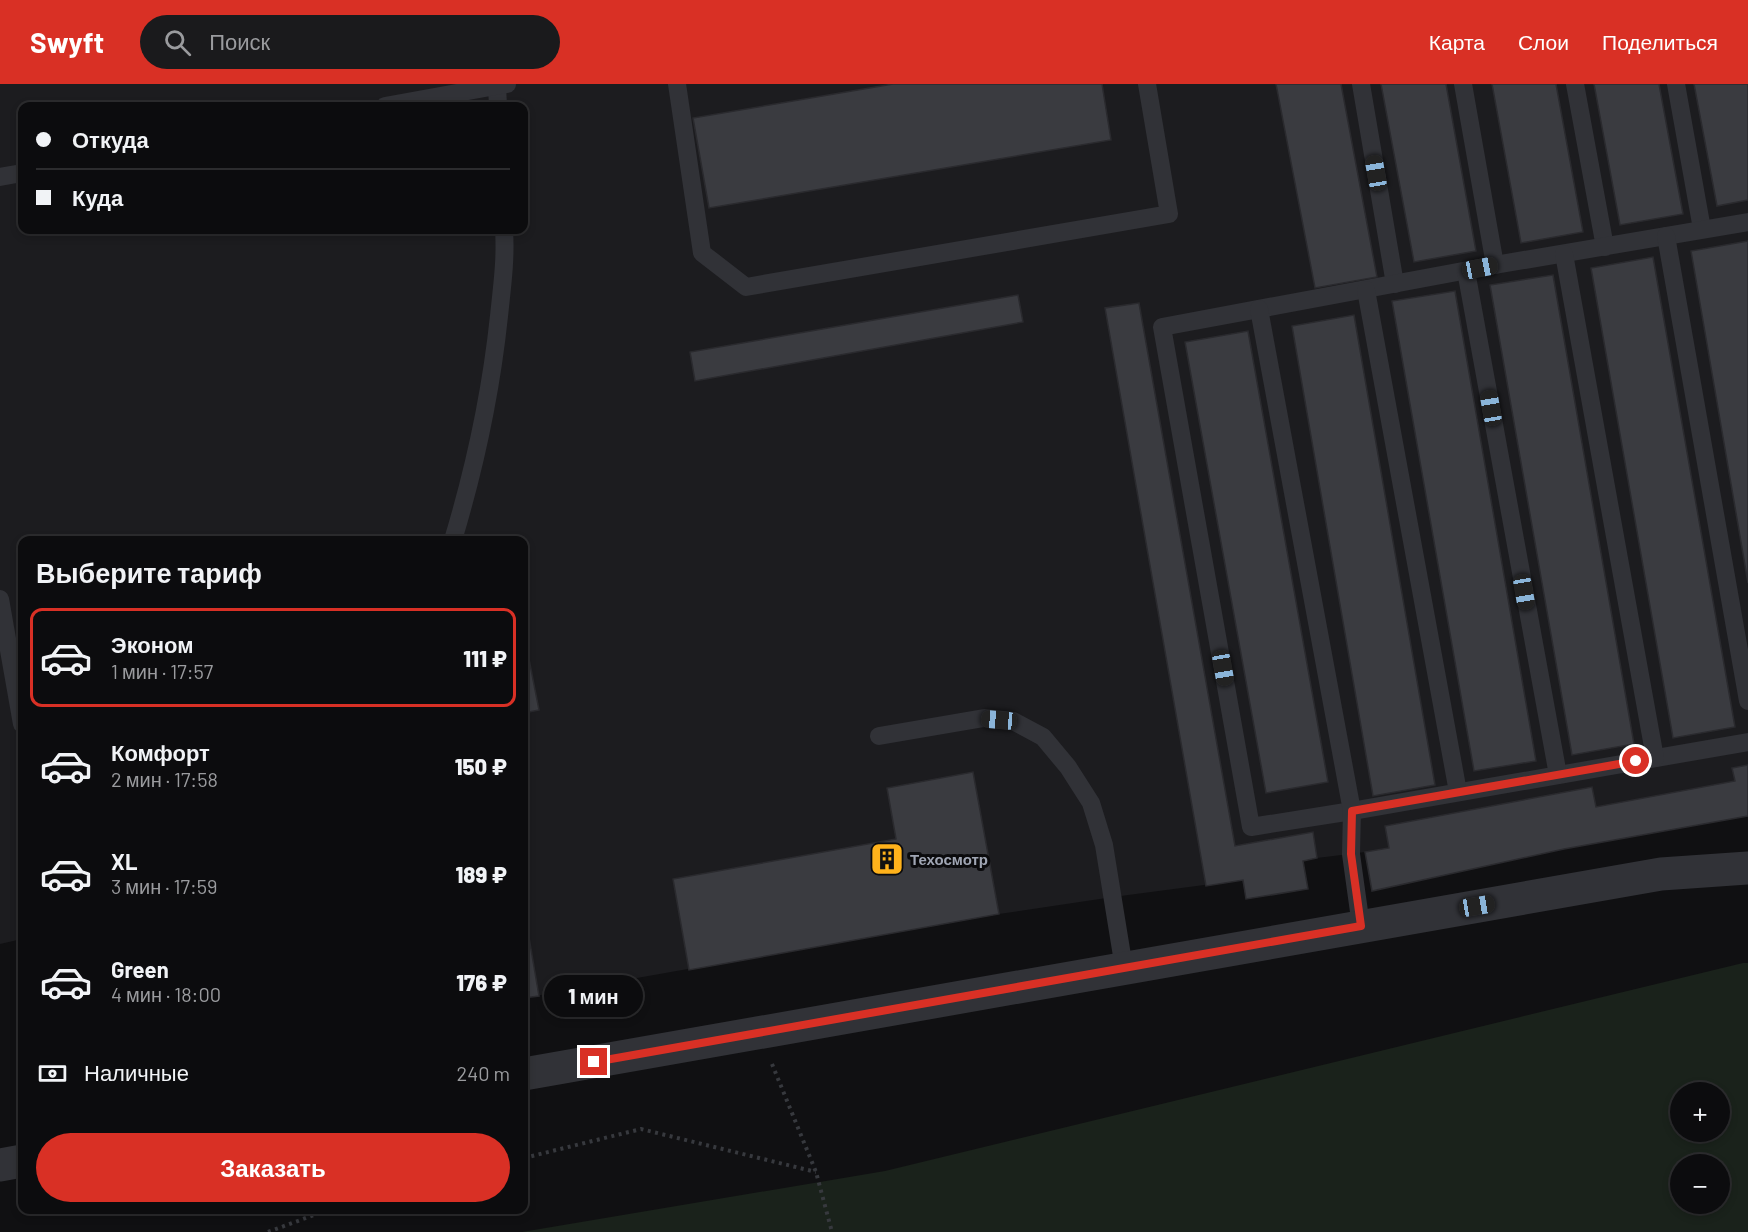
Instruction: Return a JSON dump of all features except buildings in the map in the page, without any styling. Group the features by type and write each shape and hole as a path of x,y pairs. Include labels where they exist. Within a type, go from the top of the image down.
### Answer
{"street":[{"path":"528,1073 1661,874 1748,868"},
{"path":"0,1165 18,1162"}],"lane":[{"path":"677,84 702,253 746,287 1169,214 1147,84"},
{"path":"1361,84 1395,284"},
{"path":"1463,84 1495,266"},
{"path":"1575,84 1605,247"},
{"path":"1676,84 1702,230"},
{"path":"407,102 502,85 499,102"},
{"path":"0,177 18,174"},
{"path":"1748,222 1162,327 1251,827 1748,742"},
{"path":"454,536 466,497 495,352 506,257 504,234"},
{"path":"1666,236 1748,701"},
{"path":"1564,254 1655,758"},
{"path":"1466,271 1558,775"},
{"path":"1366,290 1458,792"},
{"path":"1259,309 1352,811 1351,854 1361,926"},
{"path":"0,599 18,701"},
{"path":"879,736 984,718 1013,721 1042,737 1068,766 1091,803 1104,844 1124,968"}],"path":[{"path":"759,1033 816,1172 831,1232"},
{"path":"528,1157 641,1130 816,1172"},
{"path":"268,1232 317,1214"}],"shaded area":[{"path":"0,84 1748,84 1748,816 1564,849 1372,891 1365,852 1317,858 1303,861 1308,889 1246,899 1242,880 1113,897 999,914 528,997 528,536 18,536 18,940 0,944"},
{"path":"1748,963 1748,1232 522,1232 885,1171"}],"place":[{"name":"Техосмотр","path":"887,859"}],"route":[{"path":"594,1062 1361,926 1351,854 1352,811 1636,761"}]}
